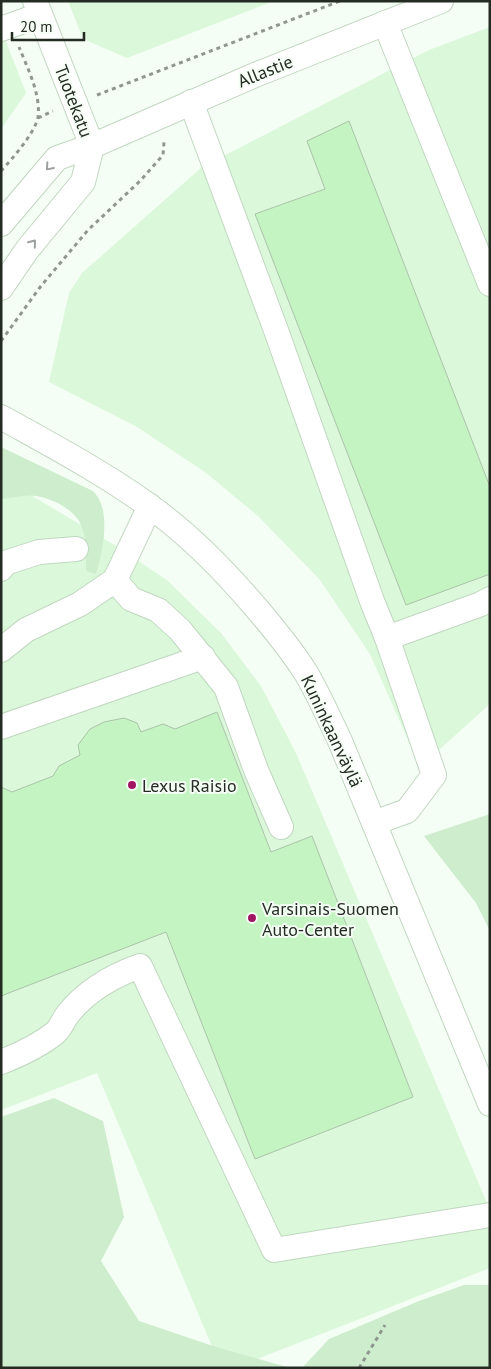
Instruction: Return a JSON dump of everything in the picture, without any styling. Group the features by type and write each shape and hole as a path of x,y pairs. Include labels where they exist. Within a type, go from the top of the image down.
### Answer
{"street":[{"name":"Allastie","path":"1,224 57,158 92,146 254,75 441,1"},
{"name":"Tuotekatu","path":"38,8 92,146"},
{"path":"6,28 38,8"},
{"path":"385,23 490,284"},
{"path":"191,102 277,333 372,602 388,638 434,775 407,811 374,823"},
{"path":"1,288 27,250 84,182 92,146"},
{"name":"Kuninkaanväylä","path":"1,417 104,476 150,506 211,558 284,642 306,673 324,707 490,1104"},
{"path":"1,650 26,630 80,604 115,580 150,506"},
{"path":"1,570 5,563 39,552 76,549"},
{"path":"115,580 132,598 158,610 180,630 226,687 256,770 281,827"},
{"path":"388,638 490,600"},
{"path":"1,726 203,657"},
{"path":"1,1062 16,1057 56,1032 68,1014 93,989 117,975 140,966 274,1250 490,1215"}],"path":[{"path":"38,118 340,1"},
{"path":"1,171 24,145 38,118 36,91 6,28"},
{"path":"1,340 41,286 88,230 140,181 163,155 164,142"},
{"path":"359,1368 385,1325"}],"shaded area":[{"path":"68,1 274,1 127,58 83,39"},
{"path":"490,27 490,704 420,767 370,654 320,580 258,516 205,472 137,427 49,382 69,293 82,273 202,167 429,50"},
{"path":"1,29 26,93 1,129"},
{"path":"1,447 93,491 99,499 104,519 104,531 96,574 86,571 86,547 83,530 74,514 56,502 36,496 1,499"},
{"path":"2,478 118,547 168,581 221,633 261,686 296,753 490,1210 490,1268 234,1368 221,1368 97,1073 1,1110"},
{"path":"490,814 490,931 476,903 424,836"},
{"path":"54,1098 103,1121 124,1217 101,1261 139,1321 216,1347 291,1368 1,1368 1,1117"},
{"path":"464,1285 490,1285 490,1368 302,1368 329,1339 419,1301"}],"building":[{"path":"349,121 490,487 490,574 406,605 255,214 325,189 307,141"},
{"name":"Varsinais-Suomen Auto-Center","path":"217,712 271,852 312,836 413,1097 255,1159 166,932 1,996 1,787 12,792 53,776 59,766 80,755 78,745 90,729 104,722 124,718 137,723 141,732 163,724 175,729"}],"place":[{"name":"Lexus Raisio","path":"132,785"},
{"name":"Varsinais-Suomen Auto-Center","path":"252,918"}]}
